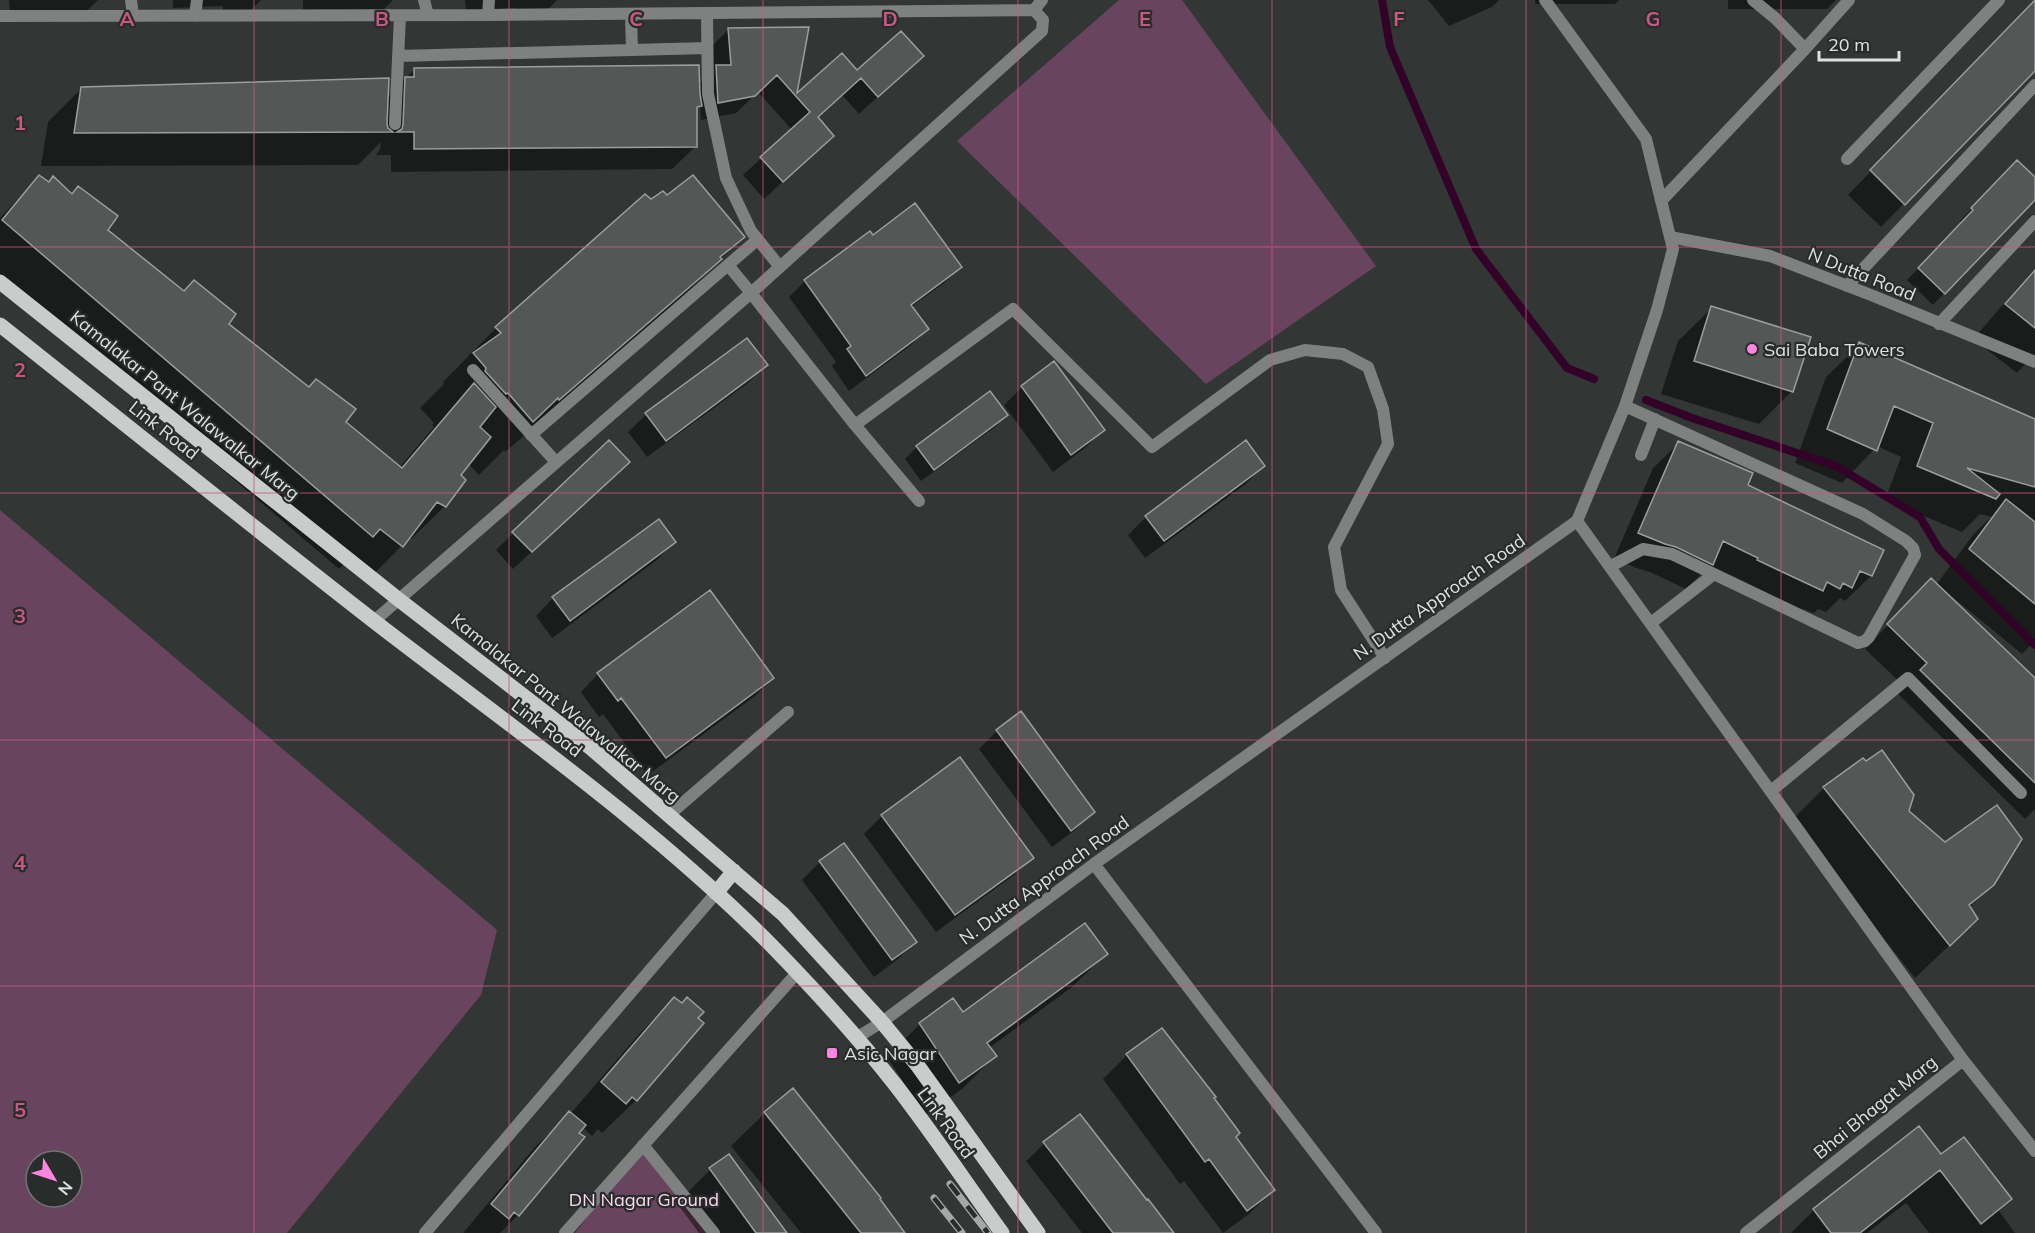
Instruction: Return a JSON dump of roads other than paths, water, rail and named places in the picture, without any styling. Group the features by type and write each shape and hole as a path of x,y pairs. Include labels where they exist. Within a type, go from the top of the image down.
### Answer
{"main road":[{"name":"Kamalakar Pant Walawalkar Marg","path":"0,282 398,599 591,748 783,914 882,1022 918,1066 1038,1233"},
{"name":"Link Road","path":"0,324 374,621 572,771 716,893 771,945 856,1038 895,1085 1002,1233"},
{"path":"716,893 734,871"}],"street":[{"path":"131,0 133,16"},
{"path":"195,16 197,0"},
{"path":"424,0 428,15"},
{"path":"488,15 489,0"},
{"path":"1545,0 1646,139 1673,249 1624,406 1577,521 1963,1060"},
{"path":"1753,0 1775,18 1805,50"},
{"path":"1661,201 1805,50 1849,0"},
{"path":"1847,159 2000,0"},
{"path":"0,16 631,14 1038,5 1043,20 1042,31 780,267 374,621"},
{"path":"707,13 708,94 726,178 758,240 780,267"},
{"path":"631,14 632,50"},
{"path":"395,124 400,16"},
{"path":"398,56 707,48"},
{"path":"1847,286 2035,85"},
{"path":"1939,324 2035,221"},
{"name":"N Dutta Road","path":"1670,237 1770,256 2035,362"},
{"path":"531,435 758,240"},
{"path":"728,265 855,425 919,501"},
{"path":"855,425 1013,309 1152,447 1270,360 1305,350 1343,354 1368,367 1383,409 1388,444 1334,548 1341,590 1385,658"},
{"path":"473,370 556,462"},
{"path":"1611,566 1643,549 1672,554 1858,643 1869,637 1915,555 1913,548 1906,541 1863,514 1624,406"},
{"path":"1641,455 1655,419"},
{"name":"N. Dutta Approach Road","path":"856,1038 882,1022 1094,864 1577,521"},
{"path":"1652,623 1714,574"},
{"path":"1771,791 1908,678 2021,793"},
{"path":"669,815 788,712"},
{"path":"1094,864 1376,1233"},
{"path":"425,1233 716,893"},
{"path":"564,1233 797,973"},
{"name":"Bhai Bhagat Marg","path":"1746,1233 1963,1060 2035,1151"},
{"path":"643,1145 714,1233"}],"waterway":[{"path":"1382,0 1390,47 1476,249 1567,368 1594,379"},
{"path":"1646,400 1692,418 1836,466 1920,517 1939,549 2035,645"}],"railway":[{"path":"950,1184 988,1233"},
{"path":"934,1198 962,1233"}],"place":[{"name":"Sai Baba Towers","path":"1752,349"},
{"name":"Asic Nagar","path":"832,1053"}],"park label":[{"name":"DN Nagar Ground","path":"644,1199"}]}
